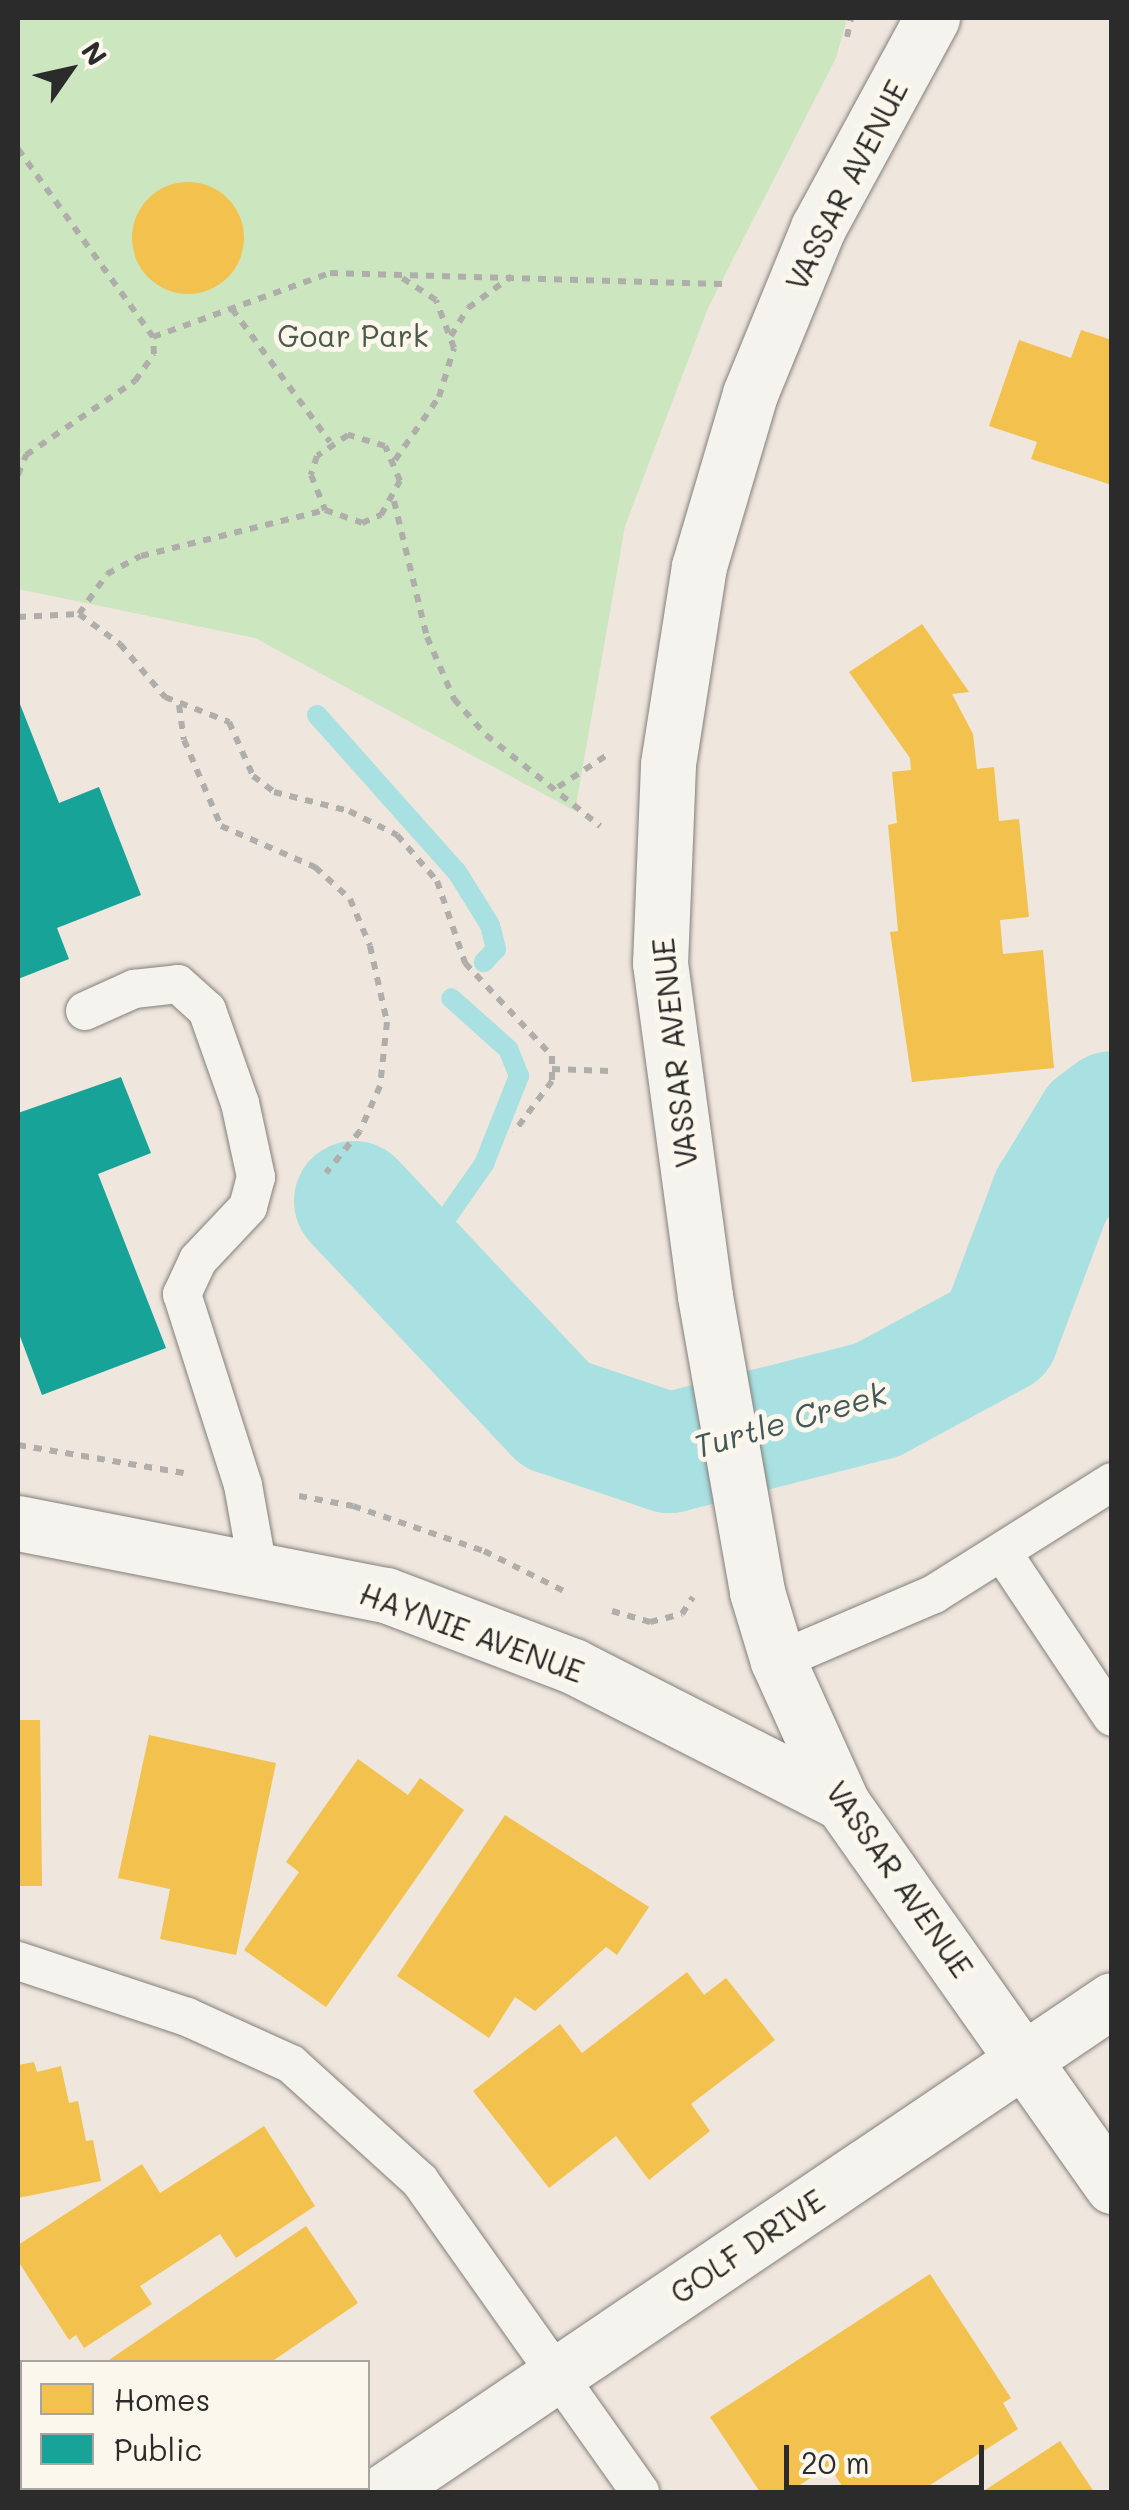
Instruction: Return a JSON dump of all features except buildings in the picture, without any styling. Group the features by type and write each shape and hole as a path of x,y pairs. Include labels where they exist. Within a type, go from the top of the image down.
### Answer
{"street":[{"name":"VASSAR AVENUE","path":"932,18 818,228 750,394 700,566 668,765 660,962 705,1296 757,1592 778,1661 842,1803 1025,2057"},
{"name":"HAYNIE AVENUE","path":"18,1524 386,1595 573,1666 842,1803"},
{"name":"GOLF DRIVE","path":"383,2492 1112,2000"},
{"path":"1025,2057 1112,2186"}],"lane":[{"path":"85,1011 134,989 178,984 207,1010 240,1104 256,1177 248,1207 198,1260 182,1294 244,1485 258,1569"},
{"path":"778,1661 934,1594 1112,1482"},
{"path":"1002,1552 1112,1716"},
{"path":"18,1961 187,2016 291,2064 420,2181 640,2492"}],"path":[{"path":"18,149 154,337 154,354 135,381 26,454 18,475"},
{"path":"154,337 330,273 730,284"},
{"path":"393,274 436,300 451,337 450,374 394,460"},
{"path":"451,337 468,308 513,276"},
{"path":"232,309 330,442"},
{"path":"330,442 368,436 394,460 400,481 394,500 427,637 454,699 486,734 558,787 605,833"},
{"path":"325,510 311,475 330,442"},
{"path":"79,614 107,574 142,556 325,510 362,522 394,500"},
{"path":"18,617 79,614 120,644 179,705 229,722 252,776 274,792 348,811 397,835 437,881 465,962 525,1020 552,1056 552,1081 514,1132"},
{"path":"179,705 184,740 222,826 315,867 350,899 370,946 387,1022 380,1086 360,1131 326,1173"},
{"path":"558,787 583,775 613,745"},
{"path":"552,1068 625,1072"}],"green space":[{"name":"Goar Park","path":"18,18 847,18 836,58 708,308 625,526 575,811 255,638 18,589"}],"waterway":[{"path":"317,715 457,872 490,925 496,949 484,962"},
{"path":"414,1264 484,1164 519,1076 508,1049 451,998"},
{"name":"Turtle Creek","path":"354,1201 556,1415 669,1453 877,1400 999,1334 1051,1196 1095,1124 1112,1111"}]}
